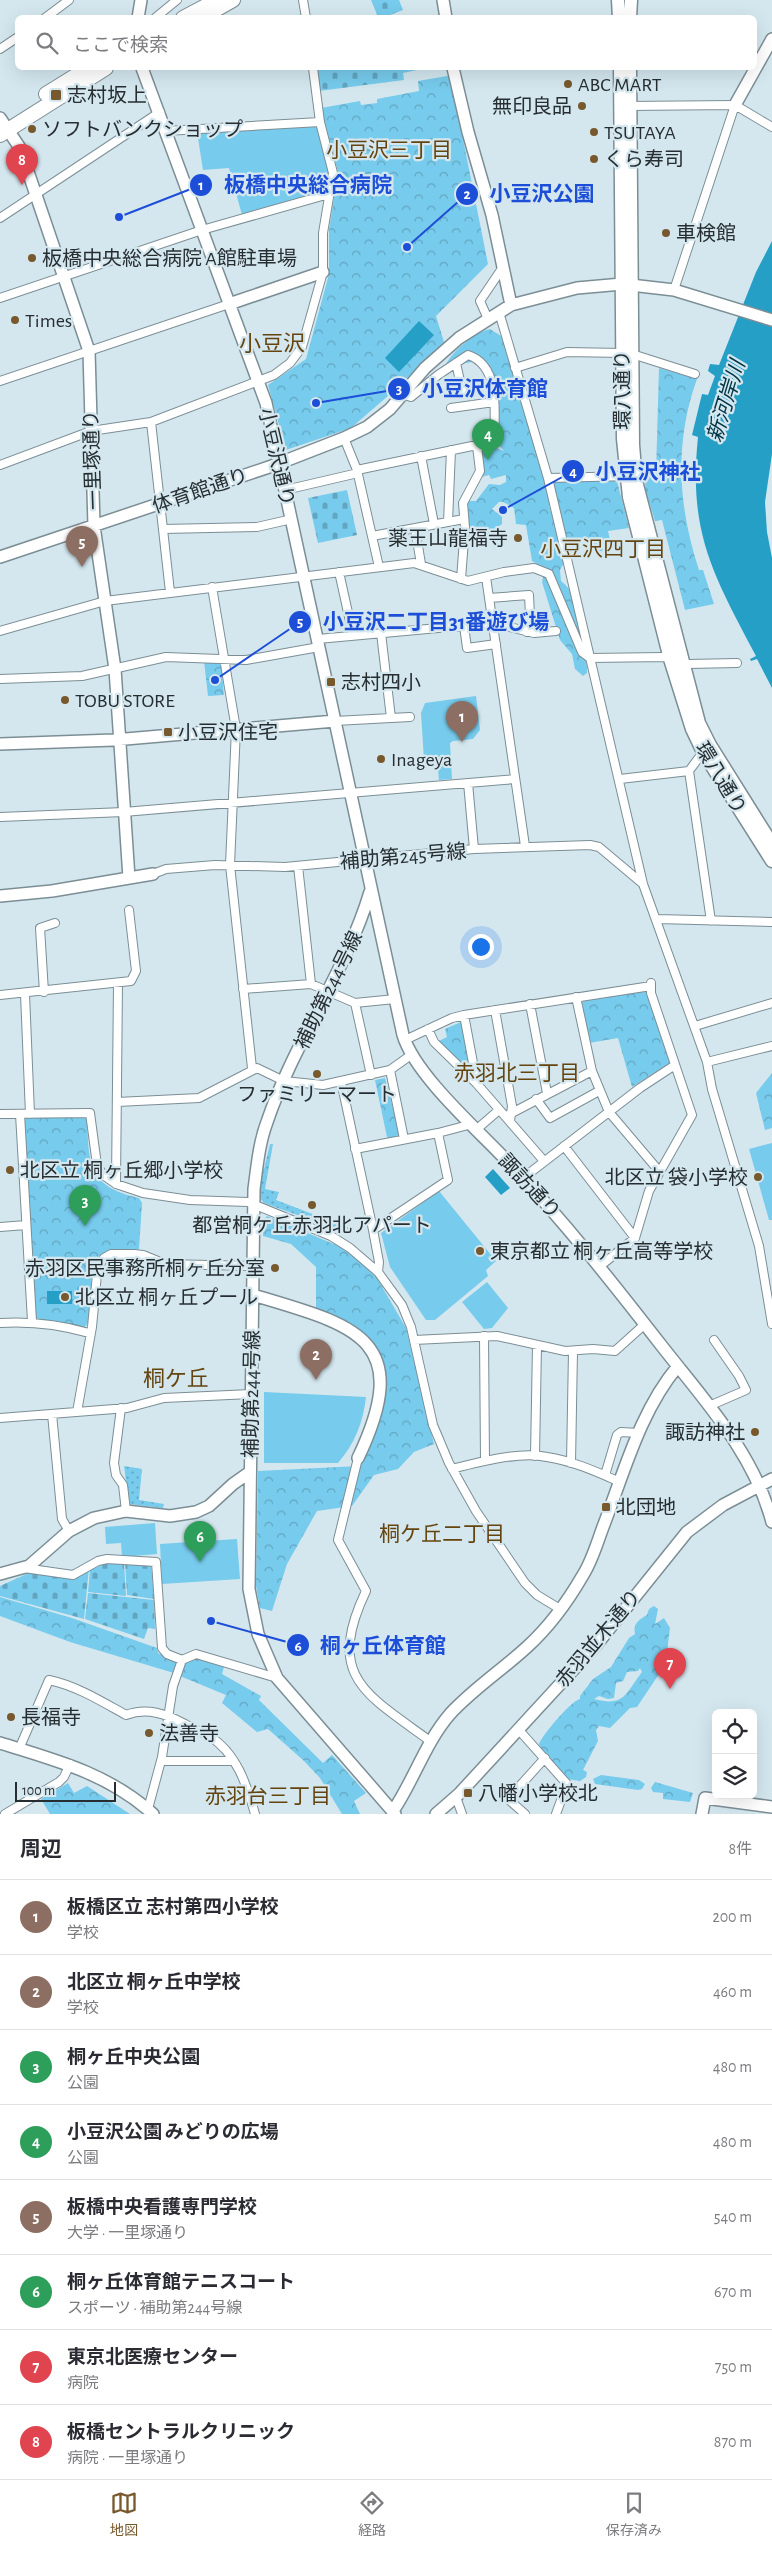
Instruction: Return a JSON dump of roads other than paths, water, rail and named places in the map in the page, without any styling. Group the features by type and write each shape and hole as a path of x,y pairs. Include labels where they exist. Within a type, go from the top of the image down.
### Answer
{"highway":[{"path":"189,15 217,0"},
{"path":"206,15 233,0"},
{"path":"2,126 102,70"},
{"path":"2,126 71,72"}],"main road":[{"path":"618,0 619,15"},
{"path":"630,15 631,0"},
{"name":"環八通り","path":"620,70 625,106 630,476 692,729 703,752 772,861"},
{"name":"環八通り","path":"625,106 630,70"},
{"name":"環八通り","path":"676,661 699,723 710,745 772,844"}],"street":[{"path":"50,15 69,0"},
{"path":"138,15 141,0"},
{"path":"159,15 177,0"},
{"path":"302,0 305,15"},
{"path":"443,0 446,15"},
{"path":"0,50 15,39"},
{"path":"757,66 772,39"},
{"name":"小豆沢通り","path":"143,70 160,112 266,403 365,860"},
{"path":"0,465 91,431 151,422 274,375 290,363 302,347 326,273 323,233 333,173 320,122 313,70"},
{"path":"454,70 468,132 492,215 511,305"},
{"path":"674,290 735,105 755,70"},
{"path":"625,106 735,105 772,126"},
{"path":"0,218 160,112"},
{"path":"166,131 320,122"},
{"name":"一里塚通り","path":"2,126 20,148 89,351 94,526 115,669 129,878"},
{"path":"0,298 202,230 329,194"},
{"path":"488,319 480,301 503,267"},
{"path":"0,381 326,273"},
{"name":"体育館通り","path":"0,557 279,463 344,438 367,426 390,409 425,368 460,338 511,305 577,288 627,284 674,290 772,320"},
{"path":"499,312 548,478 643,884"},
{"path":"515,368 567,352 627,354 695,374"},
{"path":"285,490 421,456 477,446 489,447 494,443 494,402 488,370 477,358 468,355 411,397 402,394"},
{"path":"456,363 462,390"},
{"path":"450,408 494,402"},
{"path":"151,422 170,592"},
{"path":"344,438 358,472 379,567"},
{"path":"461,579 463,503 480,472 477,446"},
{"path":"448,522 451,450"},
{"path":"421,456 434,524"},
{"path":"548,478 630,476"},
{"path":"162,529 257,527 292,519"},
{"path":"372,536 464,519"},
{"path":"415,528 421,564"},
{"path":"0,632 105,601 414,562 468,582 486,576 534,568 544,571 549,574 582,652 590,658 608,659 624,656 676,661 737,663"},
{"path":"339,572 353,635"},
{"path":"486,576 525,846"},
{"path":"212,587 236,730 230,865 252,1068"},
{"path":"489,598 528,595 530,616 527,632"},
{"path":"0,679 82,676 166,657 246,660 353,635 493,624 527,632 556,631"},
{"path":"464,626 467,648 496,644"},
{"path":"381,633 390,718"},
{"path":"0,744 119,739 335,721 410,717"},
{"path":"703,752 689,771 711,921"},
{"path":"620,780 689,771"},
{"path":"0,816 124,812 516,779"},
{"path":"468,783 474,849"},
{"name":"補助第245号線","path":"0,896 52,891 153,874 166,869 230,865 298,866 525,846 599,847 643,884 696,1026 707,1062 712,1089 763,1264 772,1324"},
{"name":"諏訪通り","path":"365,860 395,999 405,1040 412,1055 422,1070 560,1218 710,1406 741,1449 759,1486 772,1522"},
{"path":"298,866 311,984"},
{"name":"補助第244号線","path":"371,890 359,927 284,1081 262,1140 254,1189 249,1589 258,1634 277,1678 394,1813"},
{"path":"0,995 44,992 131,981 136,971 129,910"},
{"path":"656,920 772,922"},
{"path":"44,992 40,928 56,923"},
{"path":"116,1184 118,984"},
{"path":"243,989 311,984 355,1003 395,999"},
{"path":"405,1040 464,1015 651,985 651,993 692,1115 659,1171 643,1207 635,1238 599,1267"},
{"path":"24,994 30,1114"},
{"path":"576,997 592,1071 609,1112 659,1171"},
{"path":"355,1003 371,1075"},
{"path":"696,1026 772,1003"},
{"path":"530,1004 547,1093"},
{"path":"495,1010 512,1106 509,1117"},
{"path":"464,1015 477,1084"},
{"path":"428,1029 434,1042 477,1084 499,1110 509,1117 544,1161"},
{"path":"707,1062 772,1046"},
{"path":"117,1102 199,1098 252,1068 257,1068 284,1081 322,1085 390,1070 412,1055"},
{"path":"523,1178 640,1088 675,1065"},
{"path":"390,1070 404,1139"},
{"path":"509,1117 536,1099 592,1071"},
{"path":"340,1081 380,1262 378,1272"},
{"path":"536,1099 550,1118 599,1091"},
{"path":"355,1149 475,1127 499,1110"},
{"path":"0,1114 90,1113 97,1165 103,1176 116,1184 142,1192 190,1200 248,1202 331,1236 350,1248 378,1272 402,1305 414,1340 433,1425 452,1469 479,1516 525,1583 537,1594 560,1609"},
{"path":"20,1114 32,1321"},
{"path":"373,1230 448,1180 438,1133"},
{"path":"564,1146 635,1238"},
{"path":"0,1227 26,1225"},
{"path":"77,1412 98,1269 102,1260 111,1254 143,1255 165,1264 253,1266"},
{"path":"763,1264 772,1262"},
{"path":"253,1295 334,1320 353,1330 373,1353 380,1373 376,1417 358,1458 338,1540 366,1591 353,1620 348,1659 360,1686 385,1708 430,1741"},
{"path":"0,1323 32,1321 61,1324 89,1332"},
{"path":"414,1340 496,1336 553,1350 593,1349 616,1351 645,1324"},
{"path":"484,1336 485,1461"},
{"path":"710,1406 746,1390 739,1376 714,1340"},
{"path":"535,1456 537,1345"},
{"path":"571,1463 573,1351"},
{"path":"394,1813 430,1741 459,1705 529,1645 560,1609 587,1568 639,1432 660,1389 678,1366"},
{"path":"0,1418 120,1408 164,1398 251,1394"},
{"path":"120,1408 114,1463 116,1475 123,1485 126,1511"},
{"path":"52,1414 62,1520 69,1531"},
{"path":"605,1475 617,1435 621,1432 639,1432"},
{"path":"452,1469 485,1461 535,1456 571,1463 620,1482"},
{"path":"24,1568 69,1531 94,1518 126,1511 170,1516 182,1516 196,1512 209,1506 232,1484 250,1472"},
{"name":"赤羽並木通り","path":"436,1814 456,1797 596,1644 687,1532 708,1515 772,1479"},
{"path":"0,1574 24,1568 74,1575 98,1561 107,1559 156,1562 162,1648 167,1654 182,1660 196,1654 277,1678"},
{"path":"0,1744 70,1764 111,1783 150,1812 170,1716 173,1686 182,1660"},
{"path":"19,1749 49,1680 79,1689 126,1715 137,1711 170,1716 210,1737 233,1761 244,1780 255,1814"},
{"path":"518,1729 567,1784 556,1814"},
{"path":"521,1813 508,1799 544,1758"},
{"path":"161,1761 233,1761"},
{"path":"5,1814 59,1782 64,1777 70,1764"},
{"path":"456,1797 462,1814"},
{"path":"702,1814 705,1798 772,1807"}],"water":[{"name":"新河岸川","path":"772,241 772,454 765,502 767,532 772,558 772,688 757,659 751,661 750,659 756,656 727,601 707,552 697,500 698,437 692,435 702,394 708,395 715,376 708,371 710,364 719,365 756,272"},
{"path":"419,321 434,335 399,372 385,358"},
{"path":"493,1169 510,1188 501,1195 485,1177"},
{"path":"47,1291 72,1291 72,1304 47,1304"}],"place":[{"name":"ABC MART","path":"568,84"},
{"name":"志村坂上","path":"56,95"},
{"name":"無印良品","path":"582,106"},
{"name":"ソフトバンクショップ","path":"32,129"},
{"name":"TSUTAYA","path":"594,132"},
{"name":"くら寿司","path":"594,159"},
{"name":"板橋セントラルクリニック","path":"22,185"},
{"name":"板橋中央総合病院","path":"119,217"},
{"name":"車検館","path":"666,233"},
{"name":"小豆沢公園","path":"407,247"},
{"name":"板橋中央総合病院 A館駐車場","path":"32,258"},
{"name":"Times","path":"15,320"},
{"name":"小豆沢体育館","path":"316,403"},
{"name":"小豆沢公園 みどりの広場","path":"488,460"},
{"name":"小豆沢神社","path":"503,510"},
{"name":"薬王山龍福寺","path":"518,538"},
{"name":"板橋中央看護専門学校","path":"82,567"},
{"name":"小豆沢二丁目31番遊び場","path":"215,680"},
{"name":"志村四小","path":"331,682"},
{"name":"TOBU STORE","path":"65,700"},
{"name":"小豆沢住宅","path":"168,732"},
{"name":"板橋区立 志村第四小学校","path":"462,742"},
{"name":"Inageya","path":"381,759"},
{"name":"ファミリーマート","path":"317,1074"},
{"name":"北区立 桐ヶ丘郷小学校","path":"10,1170"},
{"name":"北区立 袋小学校","path":"758,1177"},
{"name":"都営桐ケ丘赤羽北アパート","path":"312,1205"},
{"name":"桐ヶ丘中央公園","path":"85,1226"},
{"name":"東京都立 桐ヶ丘高等学校","path":"480,1251"},
{"name":"赤羽区民事務所桐ヶ丘分室","path":"275,1268"},
{"name":"北区立 桐ヶ丘プール","path":"65,1297"},
{"name":"北区立 桐ヶ丘中学校","path":"316,1380"},
{"name":"諏訪神社","path":"755,1432"},
{"name":"北団地","path":"606,1507"},
{"name":"桐ヶ丘体育館テニスコート","path":"200,1562"},
{"name":"桐ヶ丘体育館","path":"211,1621"},
{"name":"東京北医療センター","path":"670,1689"},
{"name":"長福寺","path":"11,1717"},
{"name":"法善寺","path":"149,1733"},
{"name":"八幡小学校北","path":"468,1793"}],"district":[{"name":"小豆沢三丁目","path":"389,150"},
{"name":"小豆沢","path":"272,343"},
{"name":"小豆沢四丁目","path":"603,549"},
{"name":"赤羽北三丁目","path":"517,1073"},
{"name":"桐ケ丘","path":"176,1378"},
{"name":"桐ケ丘二丁目","path":"442,1534"},
{"name":"赤羽台三丁目","path":"268,1796"}]}
